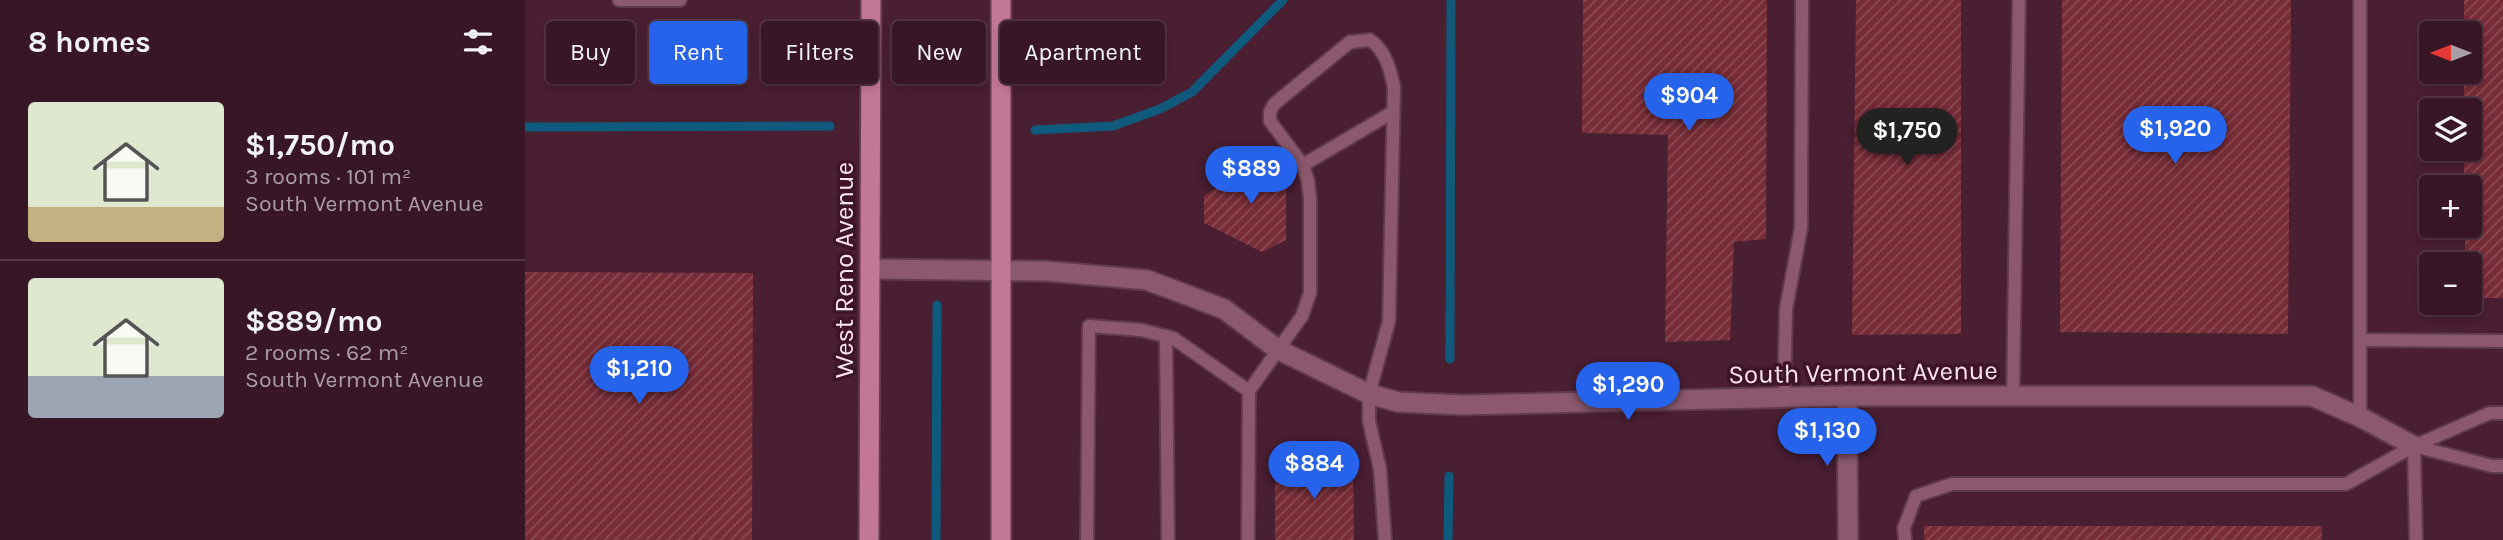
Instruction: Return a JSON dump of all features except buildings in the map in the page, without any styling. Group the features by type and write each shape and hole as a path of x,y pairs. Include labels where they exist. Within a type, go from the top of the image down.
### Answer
{"main road":[{"name":"West Reno Avenue","path":"869,540 871,0"},
{"path":"1001,0 1001,540"}],"street":[{"name":"South Vermont Avenue","path":"870,269 1046,271 1147,281 1224,309 1277,349 1369,394 1398,402 1463,405 1847,396 2312,396 2360,417 2414,446"},
{"path":"1847,396 1847,540"}],"lane":[{"path":"619,0 680,0"},
{"path":"1784,398 1786,309 1801,228 1802,0"},
{"path":"2013,396 2019,0"},
{"path":"2360,0 2360,417"},
{"path":"1248,540 1249,391 1302,316 1310,293 1310,199 1303,165 1270,121 1270,112 1274,104 1350,42 1370,40 1377,45 1390,66 1394,87 1389,321 1369,394 1369,421 1380,469 1385,540"},
{"path":"1303,165 1393,112"},
{"path":"1087,540 1089,327 1141,330 1173,338 1249,391"},
{"path":"1166,336 1168,540"},
{"path":"2360,340 2503,341"},
{"path":"1905,540 1904,528 1916,496 1952,484 2346,484 2414,446 2490,413 2503,413"},
{"path":"2414,446 2492,466 2503,466"},
{"path":"2414,446 2416,540"}],"waterway":[{"path":"1035,130 1113,126 1160,109 1192,92 1283,0"},
{"path":"1450,359 1451,0"},
{"path":"525,127 830,126"},
{"path":"936,540 937,305"},
{"path":"1448,540 1449,476"}]}
